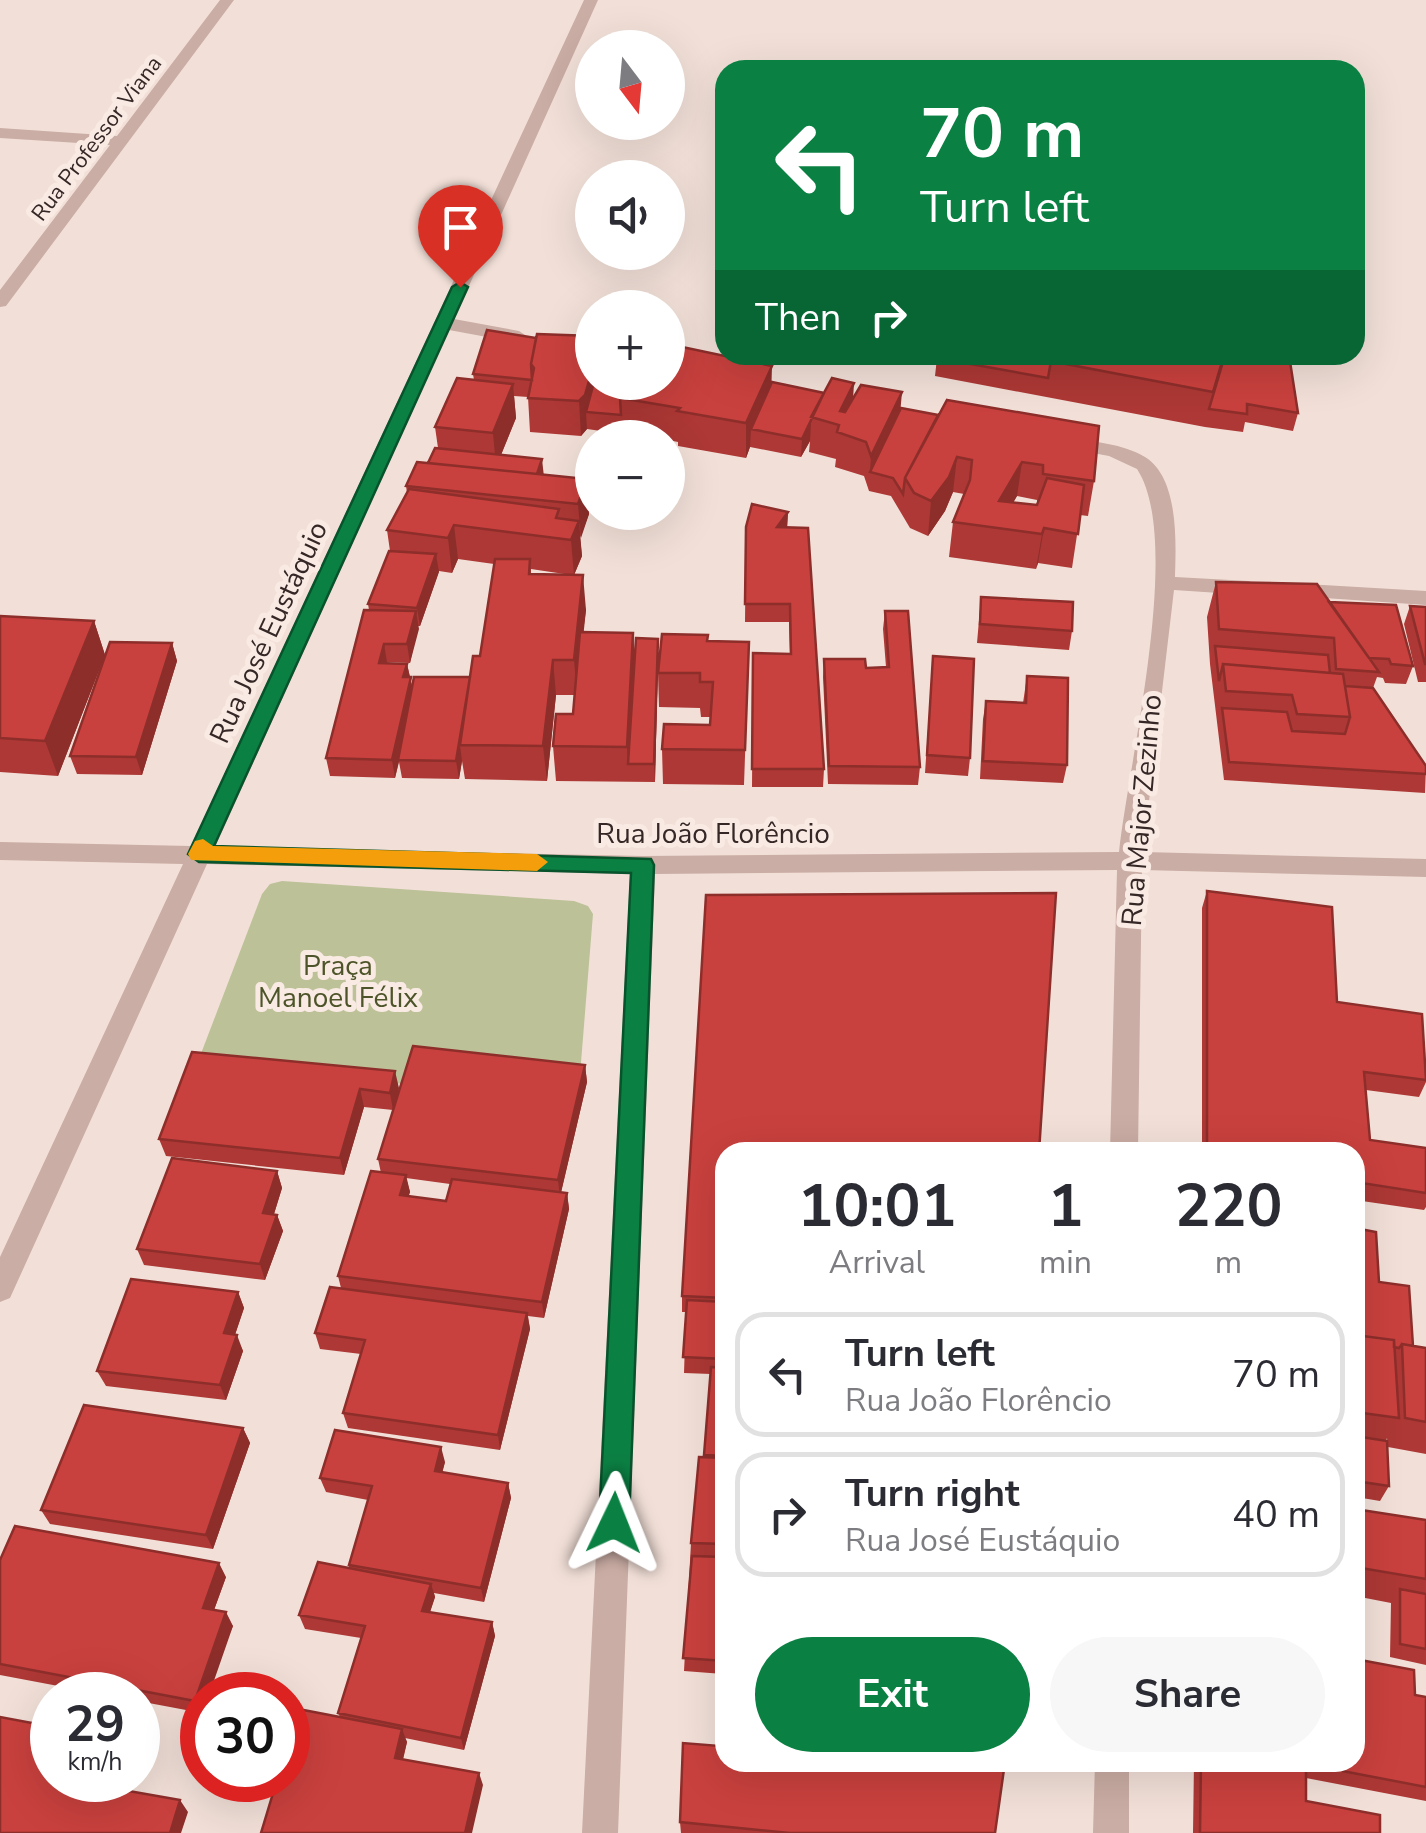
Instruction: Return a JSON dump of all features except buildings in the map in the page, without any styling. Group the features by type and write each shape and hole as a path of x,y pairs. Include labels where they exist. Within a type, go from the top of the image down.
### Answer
{"street":[{"name":"Rua Professor Viana","path":"0,302 228,0"},
{"name":"Rua José Eustáquio","path":"0,1288 591,0"},
{"path":"0,133 122,142"},
{"path":"444,322 536,340"},
{"name":"Rua Major Zezinho","path":"1056,441 1131,458 1149,471 1164,513 1164,583 1130,861 1124,1142"},
{"path":"1164,583 1426,598"},
{"name":"Rua João Florêncio","path":"0,851 643,865 1130,861 1426,868"},
{"path":"600,1833 643,865"},
{"path":"1111,1833 1112,1772"}],"green space":[{"name":"Praça Manoel Félix","path":"282,881 574,901 588,906 593,914 580,1075 403,1084 197,1064 262,894 270,884"}],"slow traffic":[{"path":"203,847 199,854 537,862"}],"route":[{"path":"460,287 199,854 643,865 614,1523"}]}
